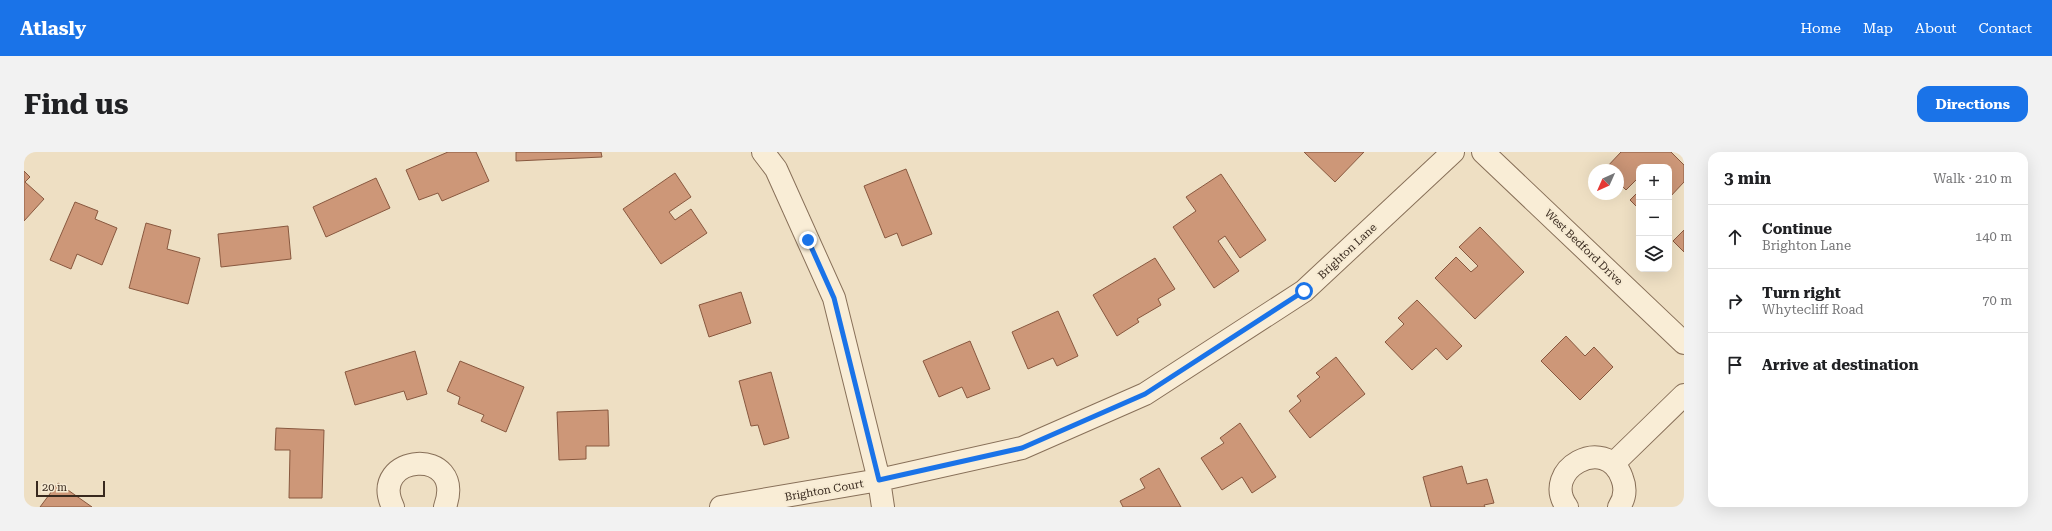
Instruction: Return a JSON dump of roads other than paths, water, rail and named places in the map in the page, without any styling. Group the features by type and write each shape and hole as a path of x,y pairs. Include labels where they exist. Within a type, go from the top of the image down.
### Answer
{"street":[{"path":"764,152 776,168 834,298 879,480 883,507"},
{"name":"Brighton Lane","path":"879,480 1022,448 1145,394 1304,291 1453,152"},
{"name":"West Bedford Drive","path":"1483,152 1684,343"},
{"path":"1613,464 1684,395"},
{"path":"1567,507 1564,503 1561,490 1563,479 1572,464 1582,459 1593,457 1604,459 1613,464 1620,473 1624,483 1624,494 1619,507"},
{"path":"393,507 389,500 389,488 392,477 400,468 411,463 423,462 434,466 443,474 448,485 449,497 445,507"},
{"name":"Brighton Court","path":"721,507 879,480"}]}
